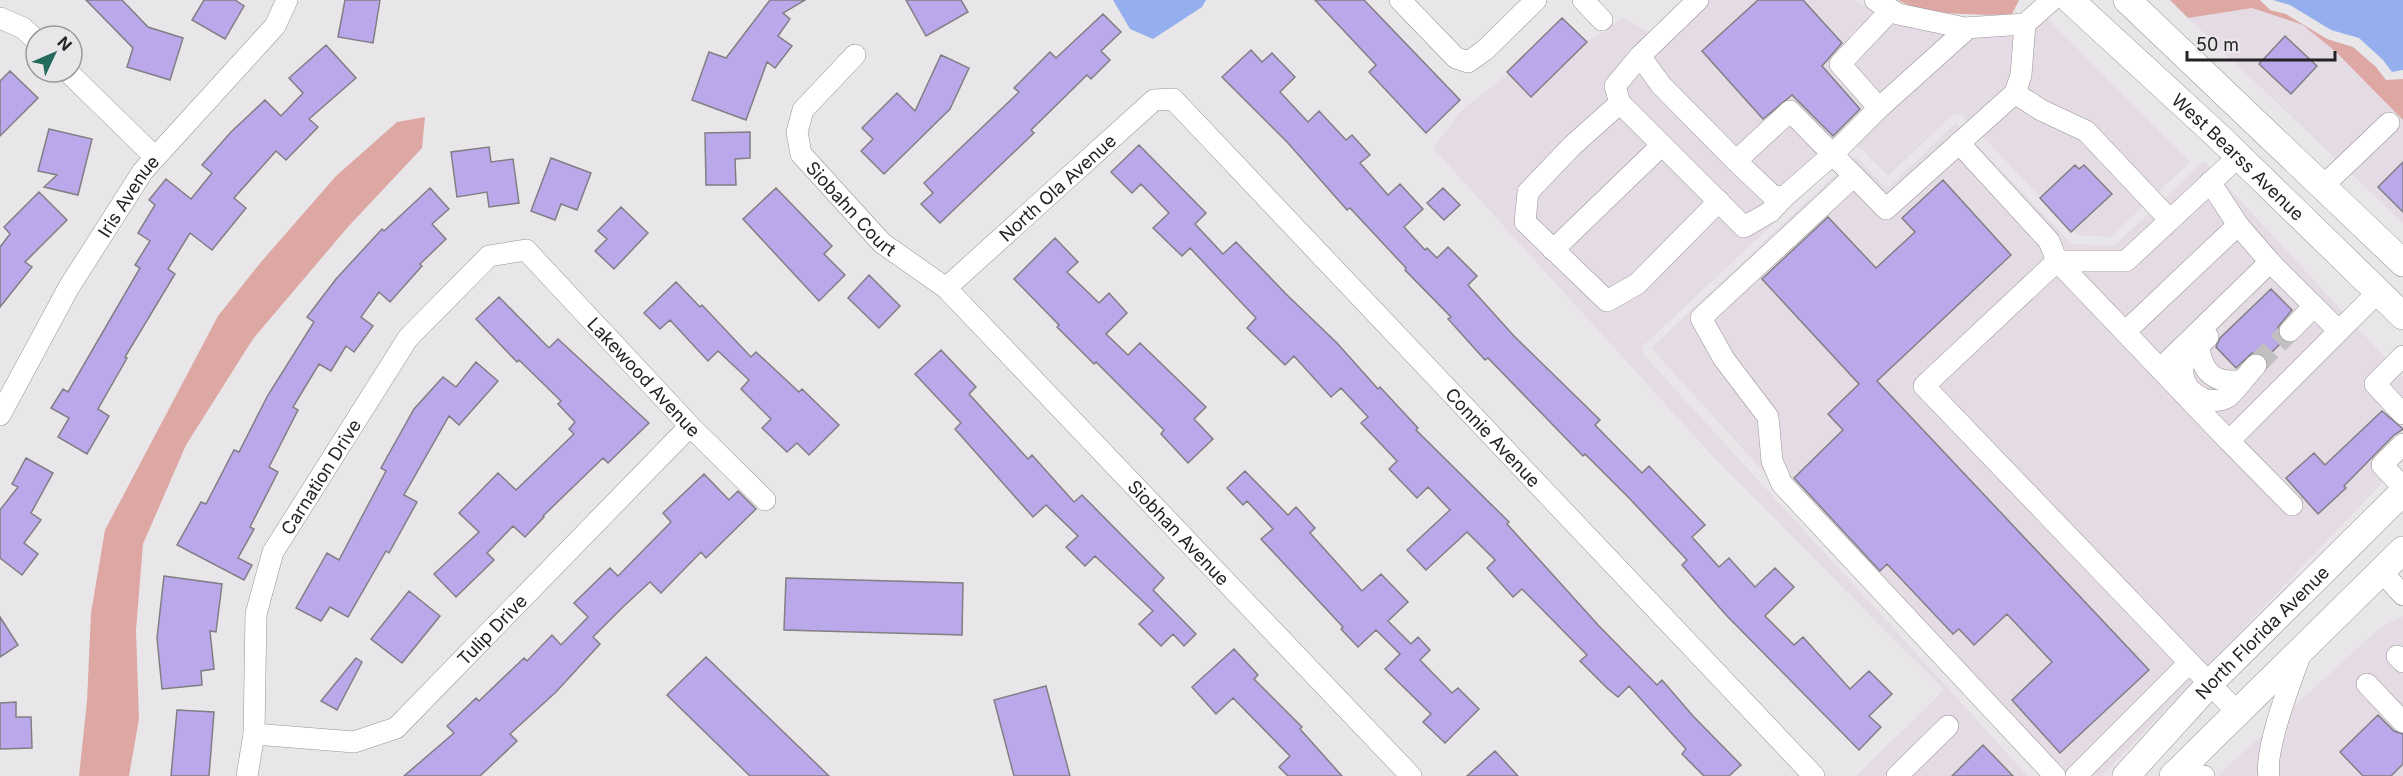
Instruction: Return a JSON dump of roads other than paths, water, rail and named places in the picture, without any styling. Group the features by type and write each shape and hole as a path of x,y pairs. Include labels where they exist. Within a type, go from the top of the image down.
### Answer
{"main road":[{"name":"West Bearss Avenue","path":"2070,0 2239,156 2403,316"},
{"name":"West Bearss Avenue","path":"2127,0 2403,263"},
{"name":"North Florida Avenue","path":"2126,776 2210,685 2403,492"},
{"path":"2174,775 2403,550"}],"street":[{"name":"Iris Avenue","path":"0,415 69,287 124,200 155,157 275,26 287,0"},
{"path":"1400,0 1456,58 1468,62 1485,50 1536,0"},
{"path":"1582,0 1602,20"},
{"path":"1698,0 1640,57 1616,86 1620,104 1744,227 1770,212 1968,28"},
{"path":"1880,108 1840,64 1883,5 1898,14 1968,28 2025,24 2052,0"},
{"path":"0,18 24,29"},
{"path":"1736,161 1790,111 1886,209 2015,93 2021,75 2025,24"},
{"name":"Siobahn Court","path":"855,55 803,110 797,132 801,154 882,243 946,288"},
{"path":"1640,57 1661,85 1736,161 1773,196 1784,197"},
{"path":"80,84 155,157"},
{"path":"2015,93 2041,110 2086,131 2170,220"},
{"name":"North Ola Avenue","path":"946,288 1154,100 1173,99"},
{"name":"Connie Avenue","path":"1173,99 1814,776"},
{"path":"1620,104 1573,145 1528,192 1525,222 1553,250 1608,301 1637,284 1719,201"},
{"path":"2323,186 2389,123"},
{"path":"1959,143 2049,241 2057,261 2292,505"},
{"path":"1553,250 1662,145"},
{"path":"2237,712 1924,386 2057,261 2126,261 2239,156"},
{"path":"1854,176 1701,318 1724,359 1768,417 1772,461 1782,484 2055,776"},
{"path":"2210,182 2238,225 2270,262 2339,331"},
{"path":"2125,332 2238,225"},
{"name":"Lakewood Avenue","path":"526,250 690,426 765,500"},
{"name":"Carnation Drive","path":"248,776 254,734 256,614 273,552 408,338 489,256 526,250"},
{"path":"2160,369 2270,262"},
{"name":"Siobhan Avenue","path":"946,288 1411,776"},
{"path":"2229,441 2378,292"},
{"path":"2231,300 2224,322 2188,355 2184,364 2186,381 2190,390 2203,400 2218,401 2231,395 2249,373"},
{"path":"2290,331 2313,306"},
{"path":"2403,356 2375,384 2403,414"},
{"name":"Tulip Drive","path":"254,734 354,742 396,728 690,426"},
{"path":"2403,444 2382,465 2403,487"},
{"path":"2381,571 2403,595"},
{"path":"2269,776 2267,767 2270,747 2303,647"},
{"path":"2076,776 2190,663"},
{"path":"2367,684 2403,722"},
{"path":"1896,776 1948,726"},
{"path":"2174,775 2204,776"}],"water":[{"path":"1113,0 1206,0 1202,7 1153,39 1130,29"},
{"path":"2273,0 2403,0 2403,70 2392,72 2383,60 2359,38 2331,30 2290,5"}],"tunnel":[{"path":"2256,365 2290,331"}]}
